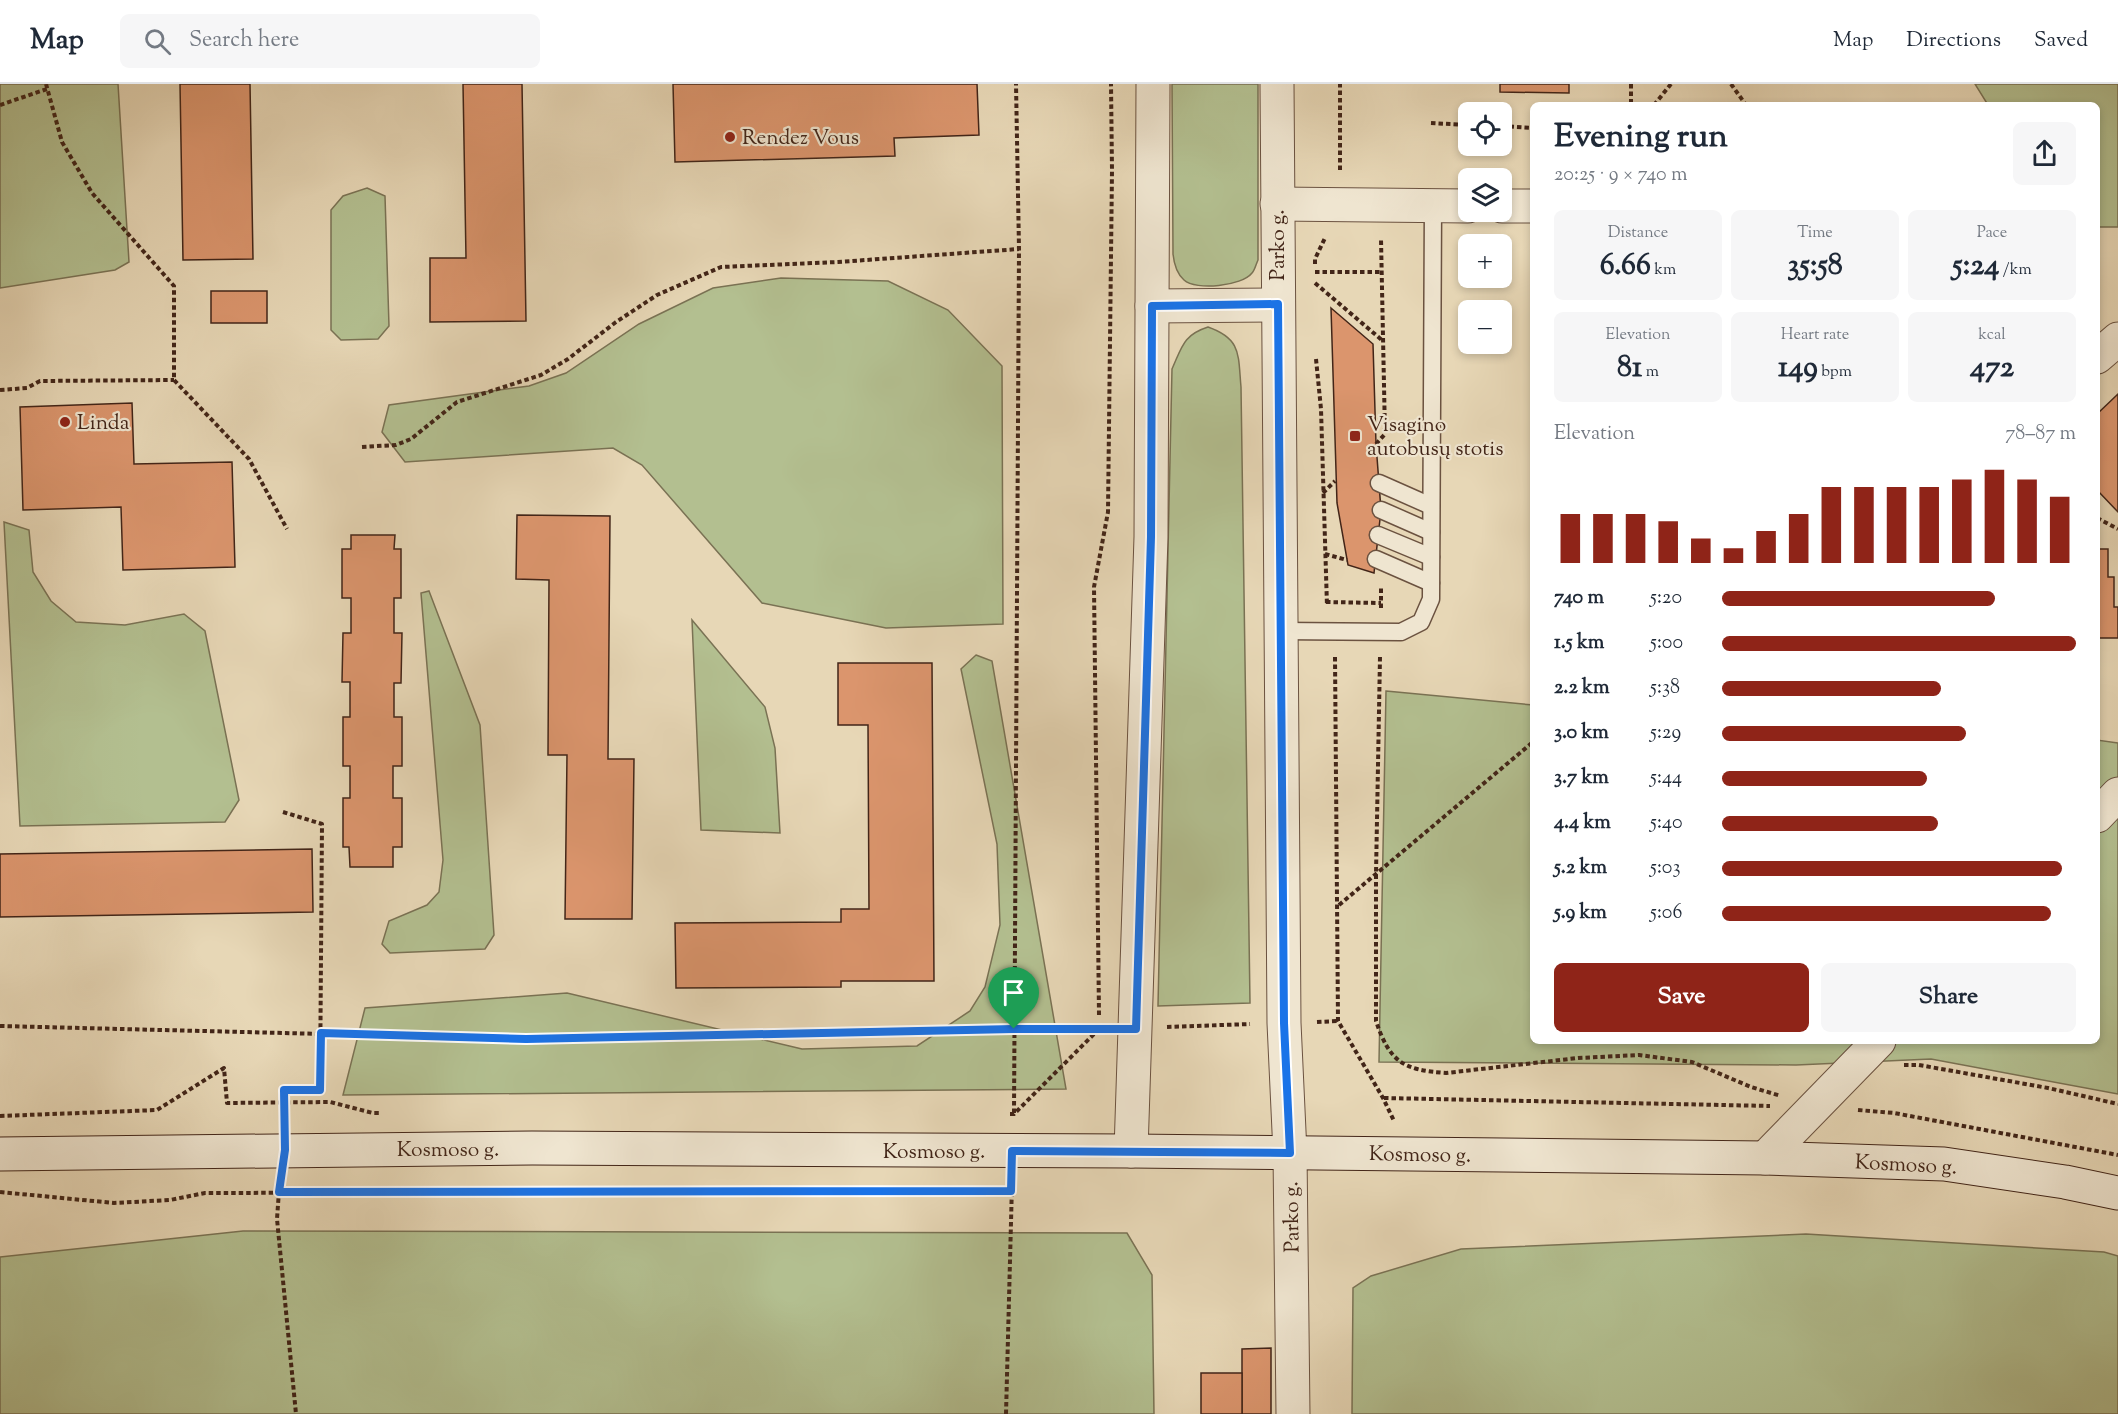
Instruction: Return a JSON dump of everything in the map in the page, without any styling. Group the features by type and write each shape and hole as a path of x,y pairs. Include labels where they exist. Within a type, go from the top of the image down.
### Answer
{"street":[{"path":"1131,1151 1151,537 1153,84"},
{"name":"Parko g.","path":"1277,84 1284,1023 1290,1153 1293,1414"},
{"path":"1277,204 1458,206"},
{"path":"1512,206 1530,206"},
{"path":"1152,306 1278,304"},
{"path":"2100,354 2118,339"},
{"path":"2100,813 2118,794"},
{"path":"1765,1158 1817,1106 1887,1053"},
{"name":"Kosmoso g.","path":"0,1154 543,1148 1131,1151 1765,1158 1944,1164 2065,1182 2118,1193"}],"lane":[{"path":"1280,632 1401,632 1421,622 1431,599 1433,205"},
{"path":"1379,483 1431,506"},
{"path":"1381,510 1431,532"},
{"path":"1378,535 1431,557"},
{"path":"1376,559 1431,583"}],"path":[{"path":"1006,1414 1014,1114 1019,249 1016,84"},
{"path":"1002,1114 1014,1114 1099,1029 1094,587 1108,512 1111,84"},
{"path":"1631,84 1631,102"},
{"path":"1656,102 1671,84"},
{"path":"1731,84 1744,102"},
{"path":"0,105 46,86 62,142 92,193 174,286 174,380 249,459 287,529"},
{"path":"1431,123 1458,124"},
{"path":"1512,127 1530,128"},
{"path":"1376,444 1385,434 1380,205"},
{"path":"362,447 396,445 411,439 457,402 541,375 568,359 616,322 657,295 721,267 838,262 1019,249"},
{"path":"1315,272 1382,272"},
{"path":"1315,283 1383,341"},
{"path":"0,390 27,388 40,381 174,380"},
{"path":"1323,493 1335,482"},
{"path":"2100,520 2118,529"},
{"path":"1325,554 1347,560"},
{"path":"1381,581 1376,1022 1383,1043 1395,1058 1408,1067 1426,1072 1446,1073 1578,1058 1639,1055 1692,1062 1750,1087 1817,1106"},
{"path":"1326,602 1381,603"},
{"path":"1338,905 1530,745"},
{"path":"283,813 322,824 320,1090 284,1090 285,1150 277,1219 296,1414"},
{"path":"0,1026 526,1039 1014,1029 1136,1029 1338,1021"},
{"path":"1887,1053 1931,1067 2048,1088 2118,1104"},
{"path":"0,1116 157,1110 224,1068 227,1102 330,1102 373,1113 384,1113"},
{"path":"1383,1098 1817,1106 1894,1113 2118,1155"},
{"path":"0,1192 114,1203 170,1200 205,1193 279,1192 1011,1191"}],"green space":[{"path":"0,84 118,84 129,262 115,270 0,288"},
{"path":"1172,84 1258,84 1258,260 1252,273 1239,281 1219,286 1198,285 1184,280 1176,268 1173,254"},
{"path":"1975,84 2118,84 2118,227 2100,227 2100,102 1986,102"},
{"path":"367,188 385,196 389,326 378,339 341,340 331,330 331,210 343,196"},
{"path":"781,278 888,281 948,310 1002,366 1003,624 886,628 762,603 642,465 613,448 405,462 382,432 389,405 529,386 566,373 639,324 713,288"},
{"path":"1208,327 1227,337 1233,343 1238,357 1241,387 1250,1003 1158,1006 1172,369 1188,338"},
{"path":"4,522 29,530 33,572 51,601 76,622 125,625 184,614 205,631 239,800 225,822 20,826"},
{"path":"429,591 480,725 494,935 485,949 390,953 382,944 389,921 427,905 439,892 443,860 421,593"},
{"path":"692,620 765,707 775,748 780,833 701,830"},
{"path":"976,655 992,661 1066,1089 343,1095 365,1008 567,993 802,1049 917,1046 970,1011 985,987 1000,925 997,844 961,669"},
{"path":"1386,691 1530,705 1530,1044 2100,1044 2100,740 2118,743 2118,1094 1931,1059 1796,1065 1379,1062"},
{"path":"243,1231 1127,1233 1152,1275 1154,1414 0,1414 0,1257"},
{"path":"1806,1234 2104,1252 2118,1256 2118,1414 1352,1414 1353,1288 1371,1276 1461,1249"}],"building":[{"path":"180,84 250,84 253,259 183,260"},
{"path":"463,84 522,84 526,321 430,322 430,258 466,258"},
{"path":"673,84 977,84 979,135 894,138 895,156 675,162"},
{"path":"1500,84 1569,84 1569,93 1500,92"},
{"path":"211,291 267,291 267,323 211,323"},
{"path":"1331,308 1373,344 1376,444 1381,510 1374,573 1348,565 1337,503"},
{"path":"2118,394 2118,512 2100,493 2100,411"},
{"path":"132,403 134,464 232,462 235,567 123,570 121,507 23,510 20,407"},
{"path":"517,515 610,516 608,759 634,759 632,919 565,919 567,755 548,755 549,580 516,579"},
{"path":"351,535 395,535 394,549 401,549 401,598 394,598 394,633 402,633 401,683 394,683 394,717 402,717 402,766 393,766 393,798 402,798 402,847 393,847 393,867 350,867 349,847 343,847 343,798 350,798 350,766 343,766 343,717 350,717 350,682 342,682 343,633 351,633 351,598 342,598 342,549 351,549"},
{"path":"2100,549 2108,549 2108,577 2114,577 2114,607 2118,607 2118,638 2100,638"},
{"path":"838,663 932,663 934,981 841,981 841,987 676,988 675,923 841,922 841,909 869,909 868,725 838,725"},
{"path":"312,849 313,912 0,917 0,854"},
{"path":"1271,1348 1271,1414 1242,1414 1242,1349"},
{"path":"1201,1373 1242,1373 1242,1414 1201,1414"}],"place":[{"name":"Rendez Vous","path":"730,137"},
{"name":"Linda","path":"65,422"},
{"name":"Visagino autobusų stotis","path":"1355,436"}],"route":[{"path":"1278,304 1284,1023 1290,1153 1012,1151 1011,1191 279,1192 285,1150 284,1090 320,1090 321,1033 526,1039 1014,1029 1136,1029 1151,537 1152,306 1278,304"}]}
